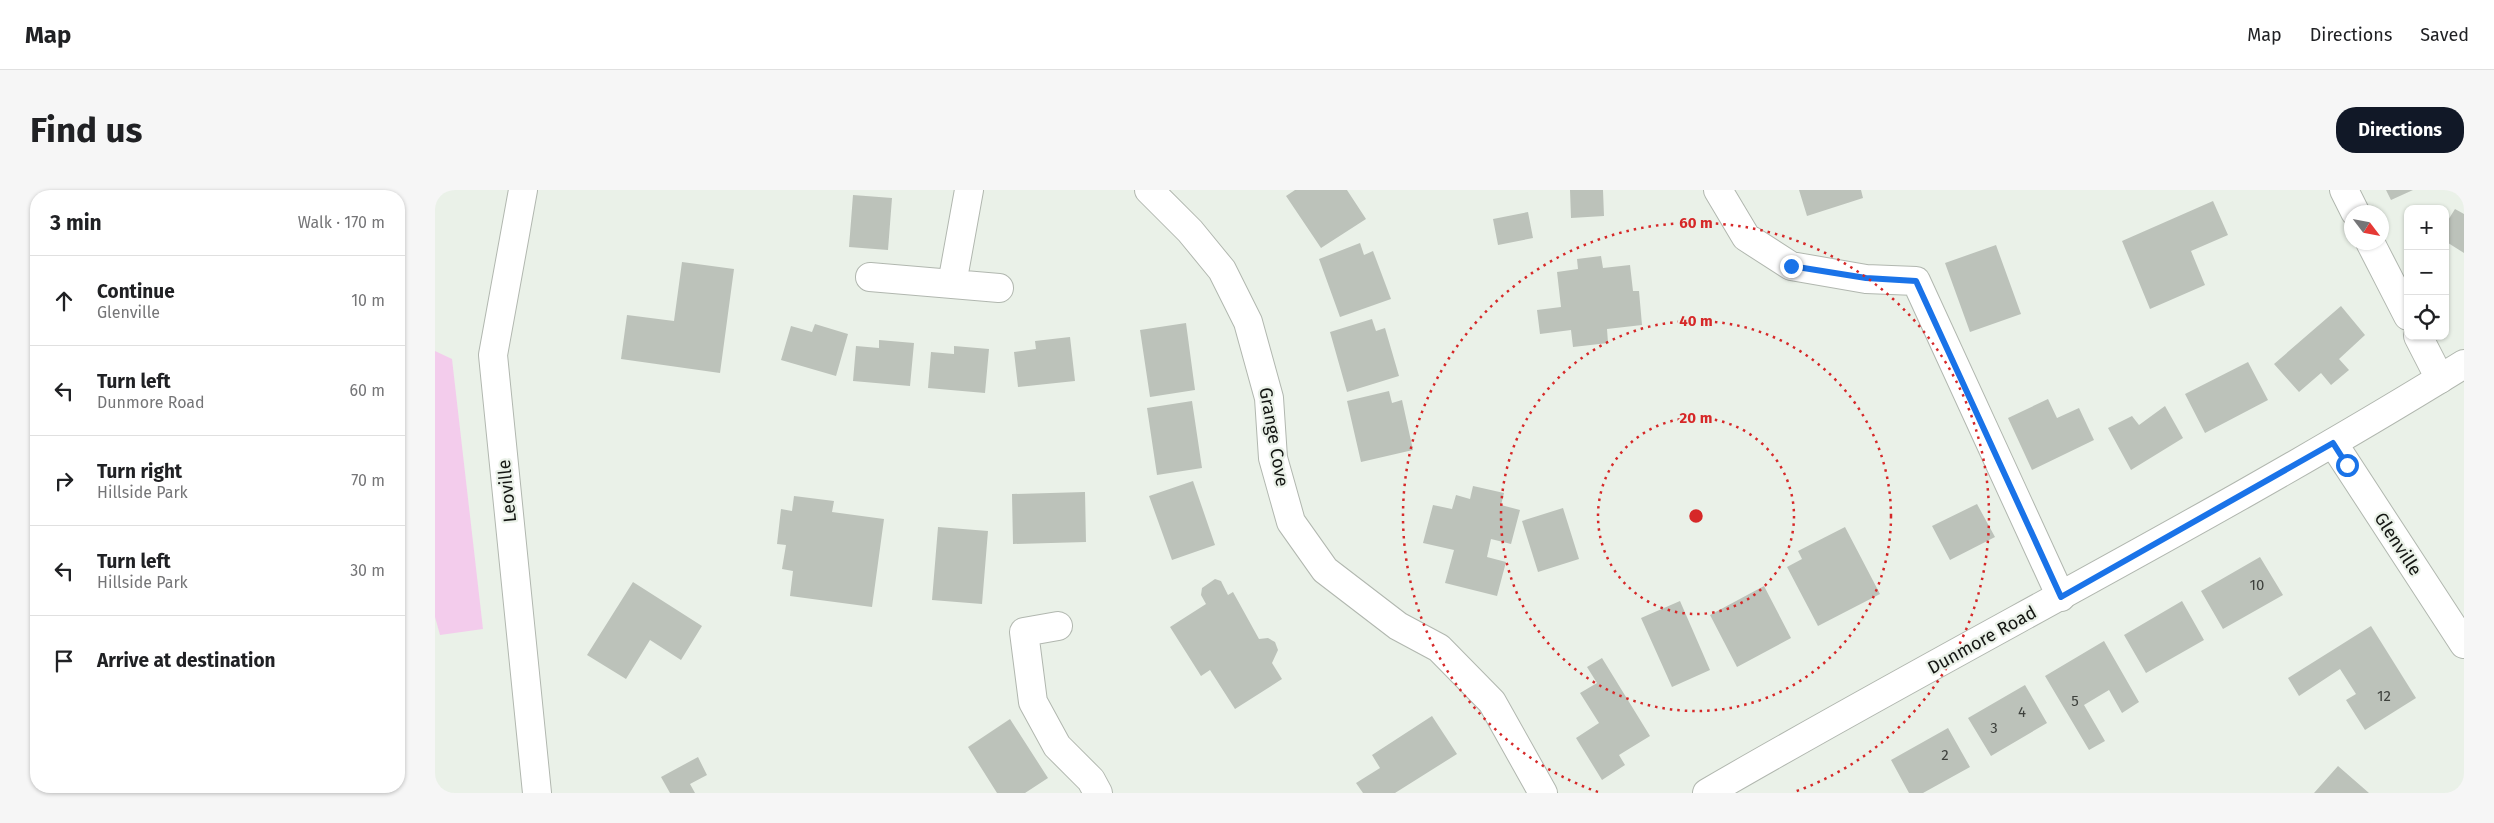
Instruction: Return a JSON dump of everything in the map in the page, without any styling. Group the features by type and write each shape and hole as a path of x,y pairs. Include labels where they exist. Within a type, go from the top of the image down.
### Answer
{"street":[{"name":"Leoville","path":"523,190 493,355 537,793"},
{"path":"952,284 969,190"},
{"name":"Grange Cove","path":"1149,190 1190,231 1222,270 1248,322 1269,398 1273,458 1291,522 1325,570 1398,626 1439,648 1492,702 1543,793"},
{"path":"1718,190 1746,237 1791,266 1866,278 1916,281 2061,597"},
{"path":"2344,190 2352,205"},
{"path":"2374,250 2404,308"},
{"path":"870,277 999,288"},
{"path":"2420,340 2440,379"},
{"name":"Dunmore Road","path":"1707,793 1833,721 2061,597 2333,443 2464,364"},
{"name":"Glenville","path":"2333,443 2464,644"},
{"path":"1058,626 1024,632 1033,702 1057,746 1091,780 1098,793"}],"shaded area":[{"path":"435,351 452,359 483,629 440,635 435,617"}],"building":[{"path":"1295,190 1347,190 1366,219 1321,248 1286,196"},
{"path":"1570,190 1603,190 1604,216 1571,218"},
{"path":"1799,190 1861,190 1863,198 1807,216"},
{"path":"2386,190 2413,190 2391,200"},
{"path":"853,195 892,198 888,250 849,247"},
{"path":"2213,201 2228,235 2191,251 2205,285 2150,309 2122,241"},
{"path":"2455,209 2464,214 2464,253 2449,244 2449,219"},
{"path":"1528,212 1533,238 1498,245 1493,219"},
{"path":"1360,243 1364,255 1373,251 1391,299 1340,317 1319,259"},
{"path":"1996,245 2021,314 1970,332 1945,263"},
{"path":"1601,256 1603,268 1630,265 1633,291 1639,291 1642,325 1607,329 1608,343 1573,347 1571,330 1540,334 1537,310 1561,307 1557,272 1578,269 1577,259"},
{"path":"682,262 734,269 720,373 621,359 627,315 674,321"},
{"path":"2341,306 2365,335 2339,359 2349,370 2331,385 2321,373 2299,392 2274,364"},
{"path":"1372,319 1376,331 1385,328 1399,376 1347,392 1330,332"},
{"path":"1186,323 1195,390 1150,397 1140,330"},
{"path":"815,324 848,334 836,376 781,360 791,326 812,332"},
{"path":"1070,337 1075,381 1018,387 1014,352 1036,349 1035,341"},
{"path":"879,340 914,343 910,386 853,381 856,346 879,348"},
{"path":"954,346 989,349 985,393 928,388 931,352 954,354"},
{"path":"2248,362 2268,400 2205,433 2185,394"},
{"path":"1389,391 1392,403 1402,400 1413,450 1361,462 1347,401"},
{"path":"2048,399 2057,418 2079,408 2094,440 2032,470 2008,418"},
{"path":"1192,401 1202,468 1157,475 1147,408"},
{"path":"2165,406 2183,438 2131,470 2108,428 2132,416 2139,425"},
{"path":"1193,481 1215,545 1172,560 1149,496"},
{"path":"1473,486 1504,493 1501,505 1520,510 1511,544 1491,539 1487,557 1506,562 1497,596 1445,583 1454,550 1423,543 1433,505 1452,509 1456,495 1470,499"},
{"path":"1085,492 1086,542 1013,544 1012,494"},
{"path":"794,496 834,501 832,512 884,519 872,607 790,596 793,571 782,569 786,545 777,544 781,509 792,511"},
{"path":"1977,504 1995,537 1950,560 1932,526"},
{"path":"1563,508 1579,559 1538,572 1522,521"},
{"path":"938,527 988,531 982,604 932,600"},
{"path":"1845,527 1880,594 1818,626 1787,567 1802,559 1798,551"},
{"path":"2260,557 2283,595 2223,629 2201,591"},
{"path":"1215,579 1221,581 1228,595 1233,592 1259,639 1268,638 1275,642 1278,650 1272,663 1282,679 1235,709 1210,670 1201,676 1170,627 1206,604 1201,595 1202,588"},
{"path":"633,582 702,626 681,660 650,640 626,679 587,655"},
{"path":"1764,586 1791,638 1737,667 1710,615"},
{"path":"1680,601 1710,670 1672,687 1641,618"},
{"path":"2182,601 2204,640 2146,673 2124,635"},
{"path":"2371,626 2416,698 2365,730 2346,700 2356,694 2340,669 2299,696 2288,678"},
{"path":"2104,641 2139,702 2122,713 2109,690 2084,705 2105,741 2089,750 2045,676"},
{"path":"1602,658 1650,736 1619,755 1625,765 1602,780 1576,738 1599,723 1580,693 1597,683 1587,667"},
{"path":"2025,685 2047,723 1991,756 1968,718"},
{"path":"1432,716 1457,754 1395,793 1363,793 1356,783 1380,768 1372,755"},
{"path":"1010,719 1048,778 1025,793 997,793 968,747"},
{"path":"1948,728 1970,767 1923,793 1909,793 1891,760"},
{"path":"698,757 707,775 690,784 695,793 670,793 661,777"},
{"path":"2338,766 2369,793 2314,793"}],"route":[{"path":"1791,266 1866,278 1916,281 2061,597 2333,443 2347,465"}]}
